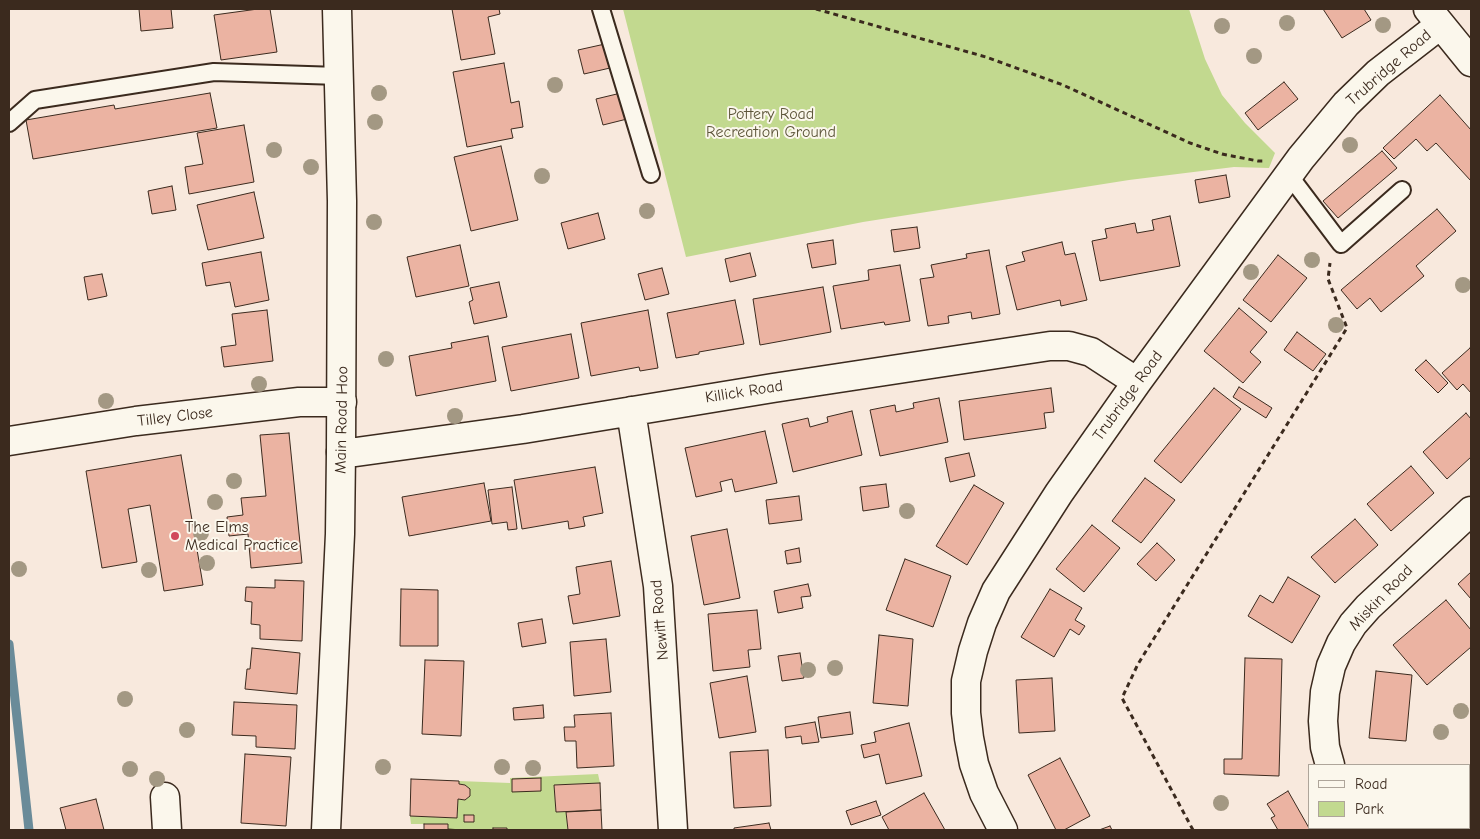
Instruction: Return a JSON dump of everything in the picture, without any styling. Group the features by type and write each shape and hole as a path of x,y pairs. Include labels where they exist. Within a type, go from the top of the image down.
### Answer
{"street":[{"name":"Main Road Hoo","path":"326,830 340,534 342,402 342,201 337,9"},
{"name":"Trubridge Road","path":"1002,830 984,793 968,738 966,713 966,680 973,651 982,623 996,591 1059,493 1137,382 1295,166 1352,98 1434,17"},
{"path":"1434,17 1471,62"},
{"name":"Killick Road","path":"341,452 356,452 522,429 907,366 1050,346 1069,346 1091,352 1137,382"},
{"name":"Tilley Close","path":"9,441 136,421 299,402 342,402"},
{"name":"Newitt Road","path":"631,411 658,586 674,830"},
{"name":"Miskin Road","path":"1330,764 1325,747 1323,721 1325,692 1331,666 1341,643 1353,624 1368,607 1471,511"},
{"path":"165,797 167,830"}],"lane":[{"path":"601,9 651,174"},
{"path":"9,123 34,100 214,72 340,76"},
{"path":"1295,166 1332,232 1341,244 1402,190"}],"path":[{"path":"816,9 986,57 1030,72 1063,85 1190,143 1222,154 1258,162 1295,166"},
{"path":"1193,830 1122,698 1138,664 1347,328 1328,279 1332,232"}],"green space":[{"name":"Pottery Road Recreation Ground","path":"623,9 1189,9 1205,59 1222,95 1245,123 1275,153 1269,168 1234,167 1129,180 863,222 686,257"},
{"path":"598,774 600,783 554,785 556,812 566,812 568,830 462,830 448,829 448,824 411,824 410,816 457,818 458,799 465,800 470,796 470,789 465,785 459,784 459,781 510,783 510,778"}],"building":[{"path":"139,9 171,9 173,28 141,31"},
{"path":"270,9 277,52 221,60 214,15"},
{"path":"452,9 499,9 500,14 488,17 495,54 461,60"},
{"path":"1323,9 1364,9 1371,20 1342,38"},
{"path":"605,44 610,68 584,74 578,50"},
{"path":"504,63 511,103 519,101 523,127 511,129 513,138 467,147 453,72"},
{"path":"1284,82 1298,99 1258,130 1245,113"},
{"path":"210,93 217,128 33,159 26,120 114,105 115,109"},
{"path":"621,93 627,119 603,125 596,99"},
{"path":"1440,95 1471,130 1471,181 1436,143 1427,151 1416,139 1394,159 1383,148"},
{"path":"244,125 254,182 189,194 185,167 203,164 197,133"},
{"path":"501,146 518,220 471,231 454,157"},
{"path":"1382,151 1397,168 1338,218 1323,201"},
{"path":"1226,175 1230,197 1199,203 1195,180"},
{"path":"172,186 176,210 152,214 148,191"},
{"path":"254,192 264,238 208,250 197,205"},
{"path":"1437,209 1456,231 1416,266 1424,276 1381,312 1370,298 1357,309 1341,290"},
{"path":"598,213 605,239 568,249 561,223"},
{"path":"1170,216 1180,266 1100,281 1092,241 1107,238 1105,229 1135,223 1137,233 1154,230 1152,220"},
{"path":"917,227 920,248 894,252 891,230"},
{"path":"833,240 836,264 812,268 807,244"},
{"path":"1062,242 1065,255 1075,253 1087,300 1061,306 1060,300 1017,310 1006,266 1025,261 1022,252"},
{"path":"460,245 469,286 416,297 407,257"},
{"path":"989,250 1000,314 972,319 971,312 948,316 949,323 928,326 920,279 934,277 931,265 967,258 966,254"},
{"path":"261,252 269,300 235,307 230,282 206,286 202,263"},
{"path":"750,253 756,276 730,282 725,259"},
{"path":"1278,255 1307,278 1271,322 1243,300"},
{"path":"900,265 910,321 885,325 884,322 841,329 833,286 869,280 868,270"},
{"path":"662,268 669,294 645,300 638,274"},
{"path":"102,274 107,296 88,300 84,277"},
{"path":"499,282 507,317 474,324 469,302 473,300 470,288"},
{"path":"823,287 831,332 760,345 753,299"},
{"path":"735,300 744,344 676,358 667,313"},
{"path":"1239,308 1267,332 1250,352 1261,362 1243,383 1204,351"},
{"path":"267,310 273,361 224,367 221,347 236,345 232,314"},
{"path":"648,310 658,368 640,371 639,367 591,376 581,323"},
{"path":"1297,332 1326,354 1313,371 1284,350"},
{"path":"571,334 579,378 511,391 502,347"},
{"path":"488,336 496,381 416,396 409,356 452,348 451,343"},
{"path":"1470,348 1471,393 1463,384 1457,390 1442,373"},
{"path":"1426,360 1448,383 1438,393 1415,370"},
{"path":"1239,387 1272,408 1266,418 1233,397"},
{"path":"1051,388 1054,412 1044,413 1046,428 964,440 959,401"},
{"path":"1214,388 1241,409 1181,483 1154,461"},
{"path":"939,398 948,442 880,456 870,410 895,405 896,412 914,408 913,403"},
{"path":"852,411 862,455 793,472 782,424 808,418 810,427 828,422 827,417"},
{"path":"1466,413 1471,419 1471,457 1447,479 1423,452"},
{"path":"765,431 777,483 735,492 732,479 720,482 722,491 696,497 685,448"},
{"path":"289,433 302,563 251,568 248,534 229,536 227,517 243,515 241,498 266,496 260,435"},
{"path":"969,453 975,476 950,482 945,458"},
{"name":"The Elms Medical Practice","path":"181,455 203,585 164,591 150,505 128,509 137,562 102,568 86,471"},
{"path":"1411,466 1434,493 1391,531 1367,504"},
{"path":"595,467 603,513 583,517 585,526 569,529 568,521 522,529 514,480"},
{"path":"1145,478 1175,500 1141,543 1112,521"},
{"path":"484,483 491,521 409,536 402,497"},
{"path":"886,484 889,507 863,511 860,487"},
{"path":"974,485 1004,503 967,565 936,546"},
{"path":"512,487 517,529 508,530 507,522 492,524 488,490"},
{"path":"799,496 802,520 769,524 766,500"},
{"path":"1355,519 1378,545 1335,583 1311,557"},
{"path":"1092,525 1120,548 1084,592 1056,569"},
{"path":"727,529 740,598 704,605 691,536"},
{"path":"1157,543 1175,560 1156,581 1137,564"},
{"path":"799,548 801,562 787,564 785,551"},
{"path":"905,559 951,576 933,627 886,610"},
{"path":"611,561 620,616 573,624 568,596 580,594 576,567"},
{"path":"1471,572 1471,599 1458,584"},
{"path":"1288,577 1320,596 1292,643 1248,616 1260,595 1273,603"},
{"path":"275,580 304,581 302,641 260,639 260,625 251,624 252,602 245,601 246,587 275,588"},
{"path":"808,584 811,596 801,597 803,608 778,613 774,591"},
{"path":"401,589 438,590 438,646 400,646"},
{"path":"1050,589 1082,608 1075,620 1085,626 1079,635 1070,629 1054,657 1021,637"},
{"path":"1446,600 1471,630 1471,647 1427,685 1393,645"},
{"path":"757,610 761,649 748,650 750,667 713,671 708,614"},
{"path":"542,619 546,643 522,647 518,623"},
{"path":"879,635 913,639 908,706 873,703"},
{"path":"606,639 611,692 574,696 570,642"},
{"path":"252,648 300,653 297,694 245,689 247,669 250,669"},
{"path":"800,653 804,678 782,681 778,656"},
{"path":"1245,658 1282,659 1279,776 1224,774 1224,759 1242,759"},
{"path":"425,660 464,661 461,736 422,734"},
{"path":"1376,671 1412,675 1406,741 1369,738"},
{"path":"747,676 756,732 719,738 710,683"},
{"path":"1052,678 1055,731 1019,733 1016,680"},
{"path":"234,702 297,705 295,749 256,747 256,736 232,735"},
{"path":"543,705 544,718 514,720 513,708"},
{"path":"850,712 853,734 821,738 818,717"},
{"path":"611,713 614,766 577,768 576,741 565,741 564,727 575,727 574,715"},
{"path":"815,722 819,742 802,744 801,736 786,738 785,727"},
{"path":"909,723 922,776 886,784 879,754 864,758 861,745 876,742 874,732"},
{"path":"768,750 771,806 734,808 730,752"},
{"path":"245,754 291,757 286,826 241,823"},
{"path":"1060,758 1090,816 1064,830 1056,830 1028,775"},
{"path":"541,778 541,791 512,792 512,779"},
{"path":"411,779 459,781 459,784 465,785 470,789 470,796 465,800 458,799 457,818 410,816"},
{"path":"600,783 601,810 556,812 554,785"},
{"path":"1288,791 1308,829 1312,830 1278,830 1271,818 1275,816 1267,804"},
{"path":"924,793 945,830 889,830 882,817"},
{"path":"96,799 104,830 66,830 60,808"},
{"path":"876,801 881,815 851,825 846,811"},
{"path":"601,810 602,830 568,830 566,812"},
{"path":"464,815 474,815 474,822 464,822"},
{"path":"769,823 771,830 734,830 734,828"},
{"path":"424,824 448,824 448,829 462,830 424,830"},
{"path":"1110,826 1112,830 1099,830"},
{"path":"493,828 507,828 507,830 493,830"},
{"path":"1421,829 1438,829 1437,830"}],"waterway":[{"path":"9,644 29,830"}],"place":[{"name":"The Elms Medical Practice","path":"175,536"}]}
